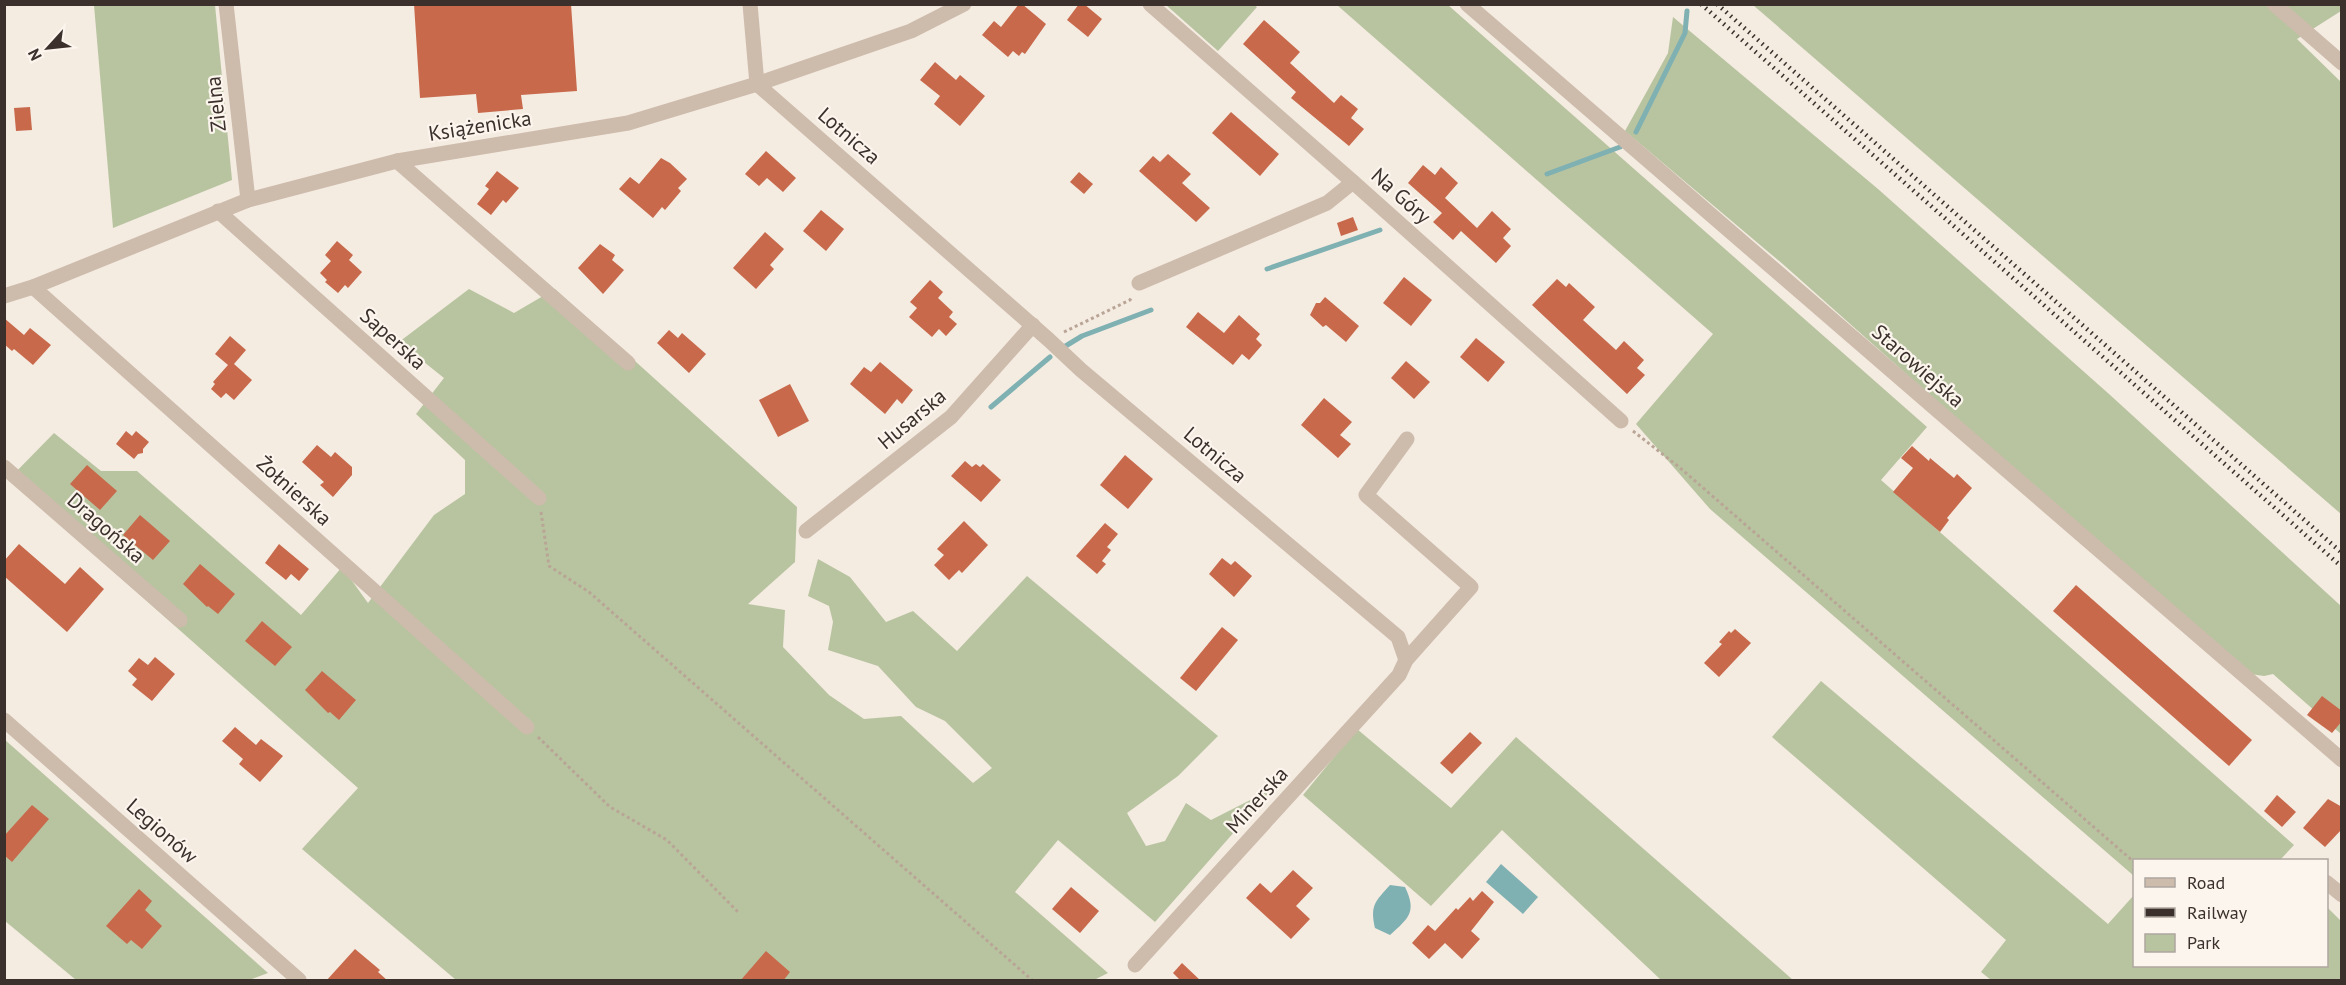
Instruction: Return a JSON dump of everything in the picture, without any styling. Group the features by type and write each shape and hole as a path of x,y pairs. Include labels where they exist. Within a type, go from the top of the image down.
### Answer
{"street":[{"name":"Zielna","path":"226,4 248,200"},
{"path":"750,4 757,84"},
{"name":"Książenicka","path":"4,296 33,287 248,200 398,161 628,123 757,84 912,32 964,4"},
{"name":"Na Góry","path":"1150,4 1621,421"},
{"name":"Starowiejska","path":"1467,4 2342,760"},
{"path":"2274,4 2342,63"},
{"name":"Lotnicza","path":"757,84 1081,370 1398,638 1406,660"},
{"path":"398,161 628,363"},
{"path":"1139,283 1327,203 1353,182"},
{"name":"Saperska","path":"218,211 539,498"},
{"name":"Żołnierska","path":"33,287 527,727"},
{"name":"Husarska","path":"806,531 951,417 1033,326"},
{"path":"1406,660 1471,587 1365,495 1407,439"},
{"name":"Dragońska","path":"4,466 180,620"},
{"name":"Minerska","path":"1135,964 1399,675 1406,660"},
{"name":"Legionów","path":"4,720 296,977"},
{"path":"2328,884 2342,895"}],"path":[{"path":"1049,340 1130,300 1139,283"},
{"path":"1621,421 1678,467 2133,861"},
{"path":"539,498 549,566 589,592 1032,981"},
{"path":"527,727 610,807 667,840 738,912"}],"green space":[{"path":"94,5 215,5 232,180 113,228"},
{"path":"1166,5 1254,5 1257,7 1218,51"},
{"path":"1337,5 1448,5 1927,427 1881,480 2294,845 2281,859 2133,859 2133,875 1710,509 1636,424 1713,334"},
{"path":"1753,5 2341,5 2341,11 2297,39 2341,82 2341,514"},
{"path":"1673,17 1878,189 2109,394 2341,606 2341,734 2273,674 2264,676 2250,674 2031,485 1785,266 1625,131 1668,53"},
{"path":"469,289 514,313 555,289 797,507 795,562 748,604 785,610 783,647 829,695 864,719 901,716 973,783 992,768 945,721 916,707 878,666 828,650 833,622 829,606 808,596 818,559 850,577 886,622 913,611 957,651 1027,576 1218,736 1178,776 1127,813 1146,846 1165,841 1186,803 1211,820 1272,789 1155,922 1058,840 1015,892 1108,973 1094,980 456,980 302,849 358,788 9,479 54,433 101,471 137,471 301,615 342,567 368,603 434,515 465,494 465,460 416,414 444,378 399,342"},
{"path":"1821,681 2108,924 2133,896 2133,967 2328,967 2328,908 2341,921 2341,980 1991,980 1981,972 2006,940 1772,737"},
{"path":"1357,729 1451,808 1516,737 1793,980 1661,980 1502,830 1431,906 1303,795"},
{"path":"4,739 268,973 249,980 76,980 5,921"}],"water":[{"path":"1501,864 1538,897 1523,914 1486,882"},
{"path":"1390,885 1405,887 1411,909 1402,924 1390,935 1375,928 1373,914 1377,900"}],"building":[{"path":"414,4 571,4 577,91 521,95 523,109 478,113 476,94 420,98"},
{"path":"1019,4 1046,24 1025,54 1022,52 1019,56 1013,51 1008,57 982,35 994,21 1001,27"},
{"path":"1079,4 1084,4 1102,19 1088,37 1067,20"},
{"path":"1264,20 1300,52 1290,63 1334,103 1341,95 1358,109 1351,118 1364,129 1349,146 1291,98 1296,92 1243,44"},
{"path":"935,62 956,80 960,75 985,96 960,126 934,104 940,96 920,80"},
{"path":"30,107 32,130 16,131 14,108"},
{"path":"1231,112 1279,154 1260,176 1212,133"},
{"path":"766,151 796,178 783,192 767,178 759,186 745,174"},
{"path":"1168,154 1191,174 1182,183 1210,208 1196,222 1139,171 1153,156 1160,162"},
{"path":"661,158 687,179 678,188 681,191 665,210 662,207 653,218 619,189 630,177 639,184"},
{"path":"1423,165 1435,175 1441,167 1458,183 1445,198 1477,228 1492,211 1511,229 1503,238 1511,246 1496,263 1461,231 1453,240 1433,222 1442,213 1408,183"},
{"path":"497,171 519,188 506,203 503,200 491,215 477,204 489,189 485,186"},
{"path":"1079,172 1093,184 1084,194 1070,182"},
{"path":"821,210 844,229 826,251 803,231"},
{"path":"1353,217 1358,230 1341,236 1337,223"},
{"path":"765,232 784,249 770,265 774,269 756,289 733,268"},
{"path":"337,241 353,255 349,260 362,272 348,288 345,285 338,293 325,282 327,280 320,273 331,261 325,255"},
{"path":"600,244 615,255 612,260 624,270 603,294 578,268"},
{"path":"1404,277 1432,300 1411,326 1383,303"},
{"path":"1557,279 1566,287 1569,283 1595,307 1583,320 1616,350 1624,341 1644,360 1637,368 1645,375 1627,394 1532,305"},
{"path":"930,280 943,292 938,298 953,312 949,317 957,324 946,336 939,329 932,337 909,317 917,308 910,302"},
{"path":"1325,297 1359,326 1346,342 1326,325 1323,327 1310,315 1316,303 1320,303"},
{"path":"1198,312 1224,333 1239,315 1260,334 1256,339 1262,345 1249,360 1242,354 1233,365 1186,327"},
{"path":"4,318 24,335 30,328 51,345 33,365 14,349 12,351 4,344"},
{"path":"669,330 678,338 682,333 706,354 689,373 657,343"},
{"path":"230,336 246,350 234,364 252,380 234,400 226,393 221,398 211,389 215,384 213,382 228,365 215,354"},
{"path":"1476,338 1505,362 1488,382 1460,357"},
{"path":"1406,361 1430,382 1414,399 1391,378"},
{"path":"880,362 913,390 902,404 897,399 885,414 850,384 864,367 871,372"},
{"path":"790,384 809,421 778,437 759,400"},
{"path":"1324,398 1352,422 1340,435 1351,444 1338,458 1301,425"},
{"path":"126,431 132,436 136,431 149,442 143,449 143,453 138,454 134,459 116,444"},
{"path":"317,445 331,457 335,452 352,467 352,475 333,497 320,485 324,482 302,462"},
{"path":"1912,446 1954,478 1957,474 1972,488 1947,518 1949,520 1940,532 1893,492 1913,468 1901,458"},
{"path":"1125,455 1153,479 1128,509 1100,485"},
{"path":"965,461 972,467 976,464 980,467 983,464 1001,480 981,502 951,476"},
{"path":"87,465 117,491 100,510 70,484"},
{"path":"140,515 170,541 153,560 123,535"},
{"path":"964,521 988,545 962,573 959,570 949,580 934,565 944,555 937,549"},
{"path":"1105,523 1118,534 1107,547 1111,550 1102,561 1106,564 1097,574 1076,556"},
{"path":"19,544 65,584 80,567 104,589 67,632 4,576 4,561"},
{"path":"279,544 309,569 299,581 291,574 286,580 265,563"},
{"path":"1222,558 1231,565 1235,561 1252,576 1234,597 1209,574"},
{"path":"200,564 235,594 218,614 207,607 183,584"},
{"path":"2076,585 2252,740 2229,766 2053,611"},
{"path":"262,621 292,647 275,666 245,641"},
{"path":"1222,627 1238,640 1196,691 1180,678"},
{"path":"1735,629 1751,643 1719,677 1704,663 1722,644 1719,642 1729,631 1731,633"},
{"path":"155,657 175,674 152,701 132,685 137,679 128,671 139,658 148,665"},
{"path":"322,671 356,700 339,720 330,712 328,713 305,690"},
{"path":"2322,696 2342,711 2342,721 2332,733 2307,715"},
{"path":"235,727 256,745 261,739 283,756 260,782 239,764 243,759 222,741"},
{"path":"1470,732 1482,743 1452,774 1440,763"},
{"path":"2277,795 2296,812 2282,827 2264,811"},
{"path":"2328,799 2342,807 2342,829 2325,847 2303,828"},
{"path":"32,805 49,819 12,862 4,855 4,836"},
{"path":"1293,870 1313,888 1296,906 1310,919 1291,939 1246,898 1260,883 1271,893"},
{"path":"1071,887 1099,911 1080,933 1052,909"},
{"path":"139,889 152,901 145,910 162,926 142,949 131,940 127,944 106,926"},
{"path":"1482,891 1494,902 1471,931 1480,939 1462,959 1445,943 1429,959 1412,943 1428,925 1435,931 1456,908 1458,910 1470,897 1473,901"},
{"path":"355,949 380,970 378,972 388,981 326,981"},
{"path":"766,951 790,972 783,981 740,981"},
{"path":"1182,963 1201,981 1181,981 1173,973"}],"waterway":[{"path":"1636,132 1685,33 1687,11"},
{"path":"1547,174 1620,147"},
{"path":"1267,269 1380,230"},
{"path":"1064,347 1082,336 1151,310"},
{"path":"991,407 1050,357"}],"railway":[{"path":"1701,4 2342,567"},
{"path":"1717,4 2342,553"}]}
